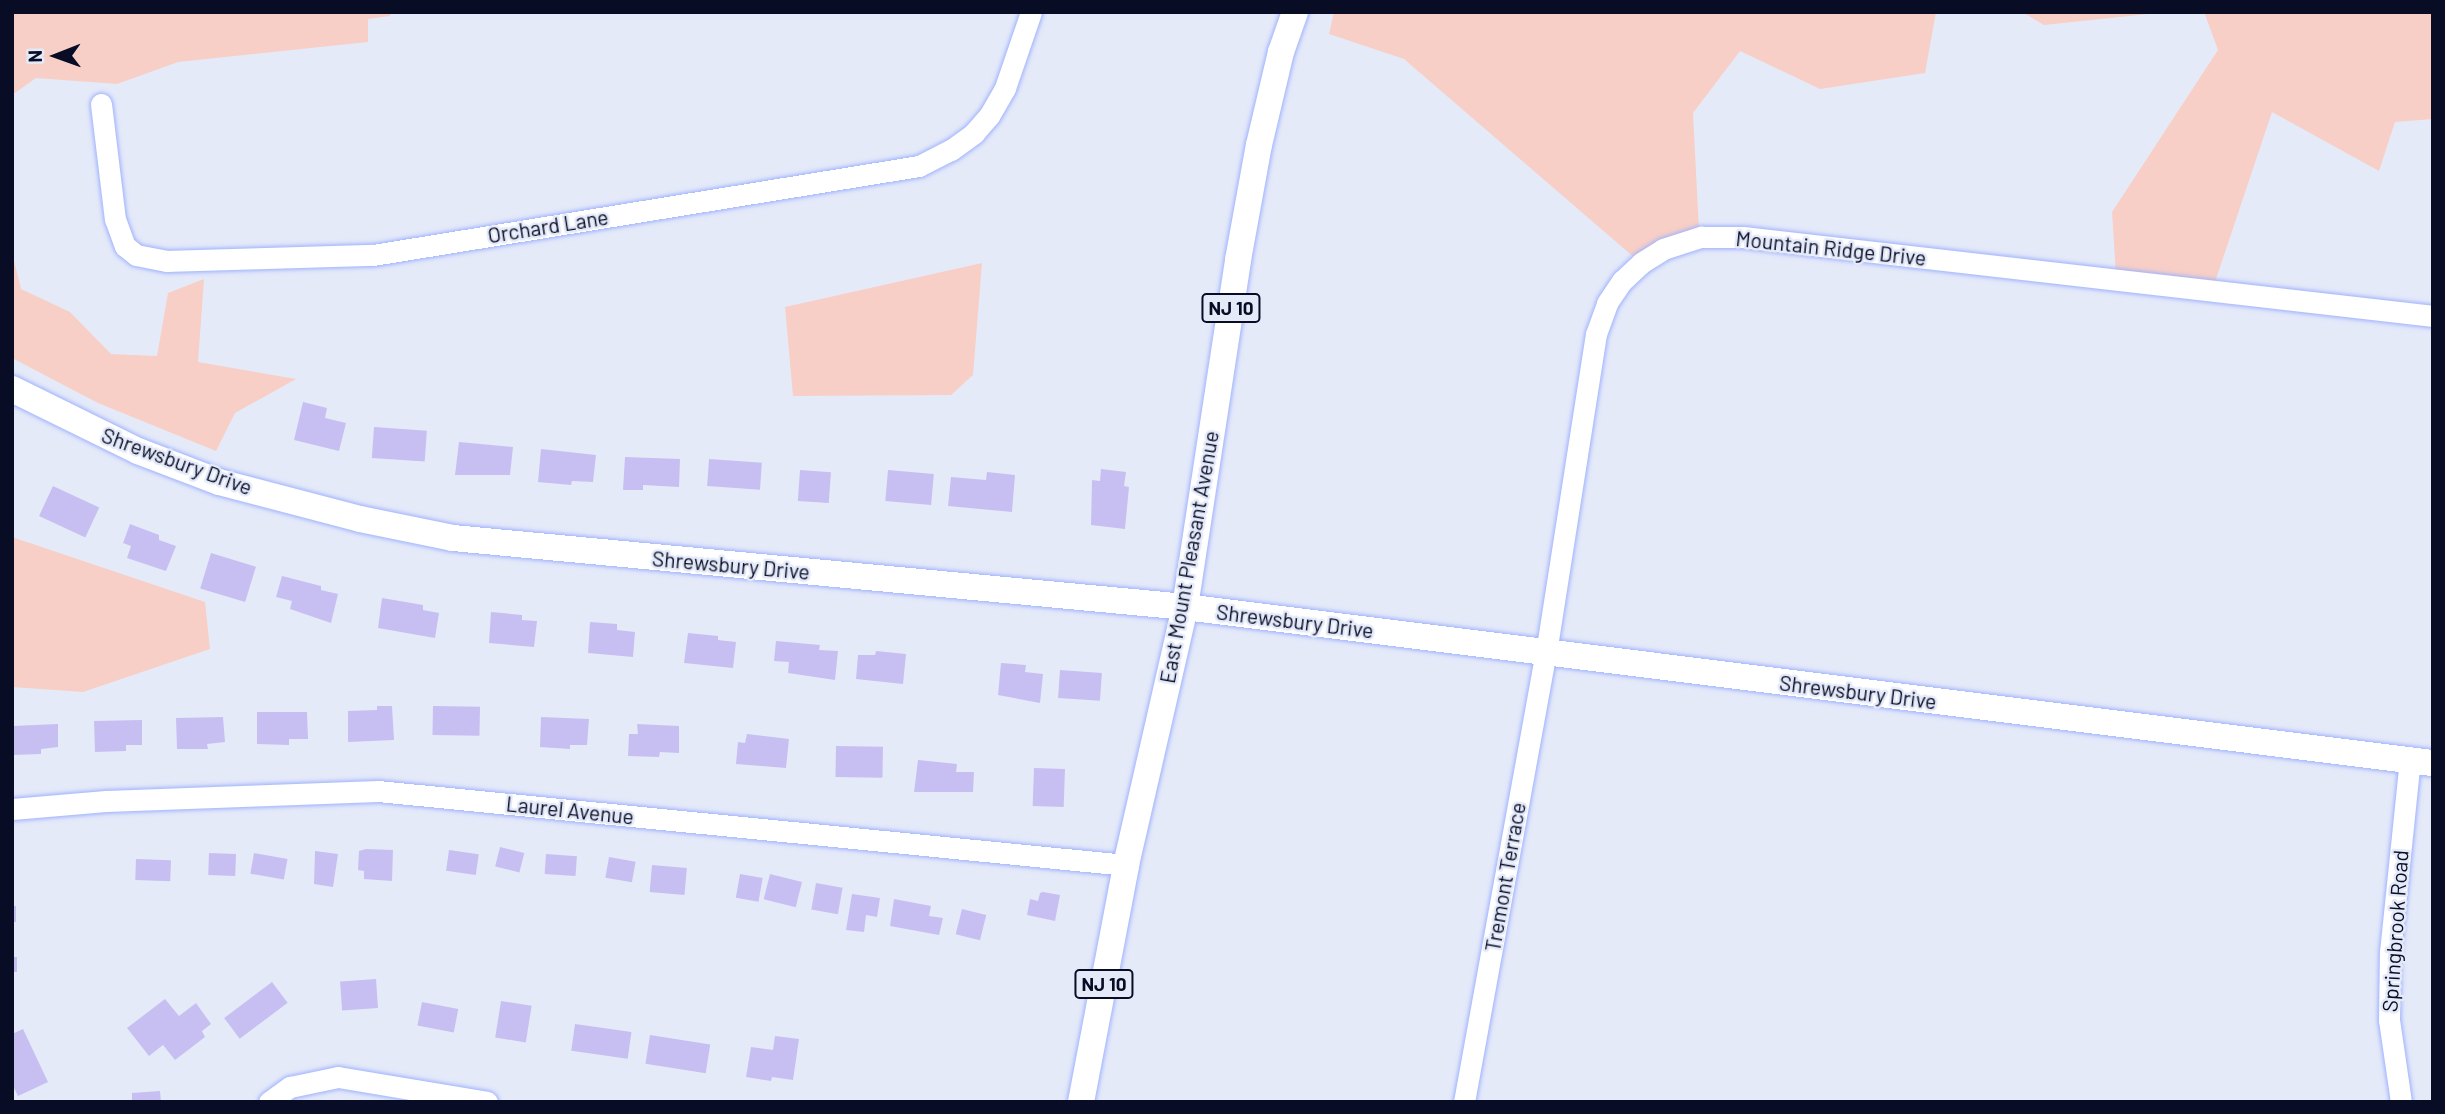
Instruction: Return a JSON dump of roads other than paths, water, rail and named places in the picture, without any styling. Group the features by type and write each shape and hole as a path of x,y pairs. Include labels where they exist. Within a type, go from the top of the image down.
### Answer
{"main road":[{"name":"East Mount Pleasant Avenue","path":"1081,1102 1126,865 1185,607 1238,260 1259,145 1281,52 1295,12"},
{"name":"Shrewsbury Drive","path":"12,390 109,438 219,482 360,519 453,538 1185,607 2421,762"}],"street":[{"name":"Orchard Lane","path":"101,104 115,219 125,246 136,255 167,261 373,255 919,166 951,150 974,133 989,116 1005,88 1031,12"},
{"name":"Mountain Ridge Drive","path":"1546,653 1596,334 1607,303 1622,281 1663,249 1701,237 1743,237 2433,316"},
{"name":"Tremont Terrace","path":"1464,1102 1546,653"},
{"name":"Springbrook Road","path":"2401,1102 2389,1020 2390,952 2421,762"},
{"name":"Laurel Avenue","path":"12,809 106,801 378,790 1126,865"},
{"path":"269,1102 290,1087 338,1077 440,1098 487,1102"}]}
